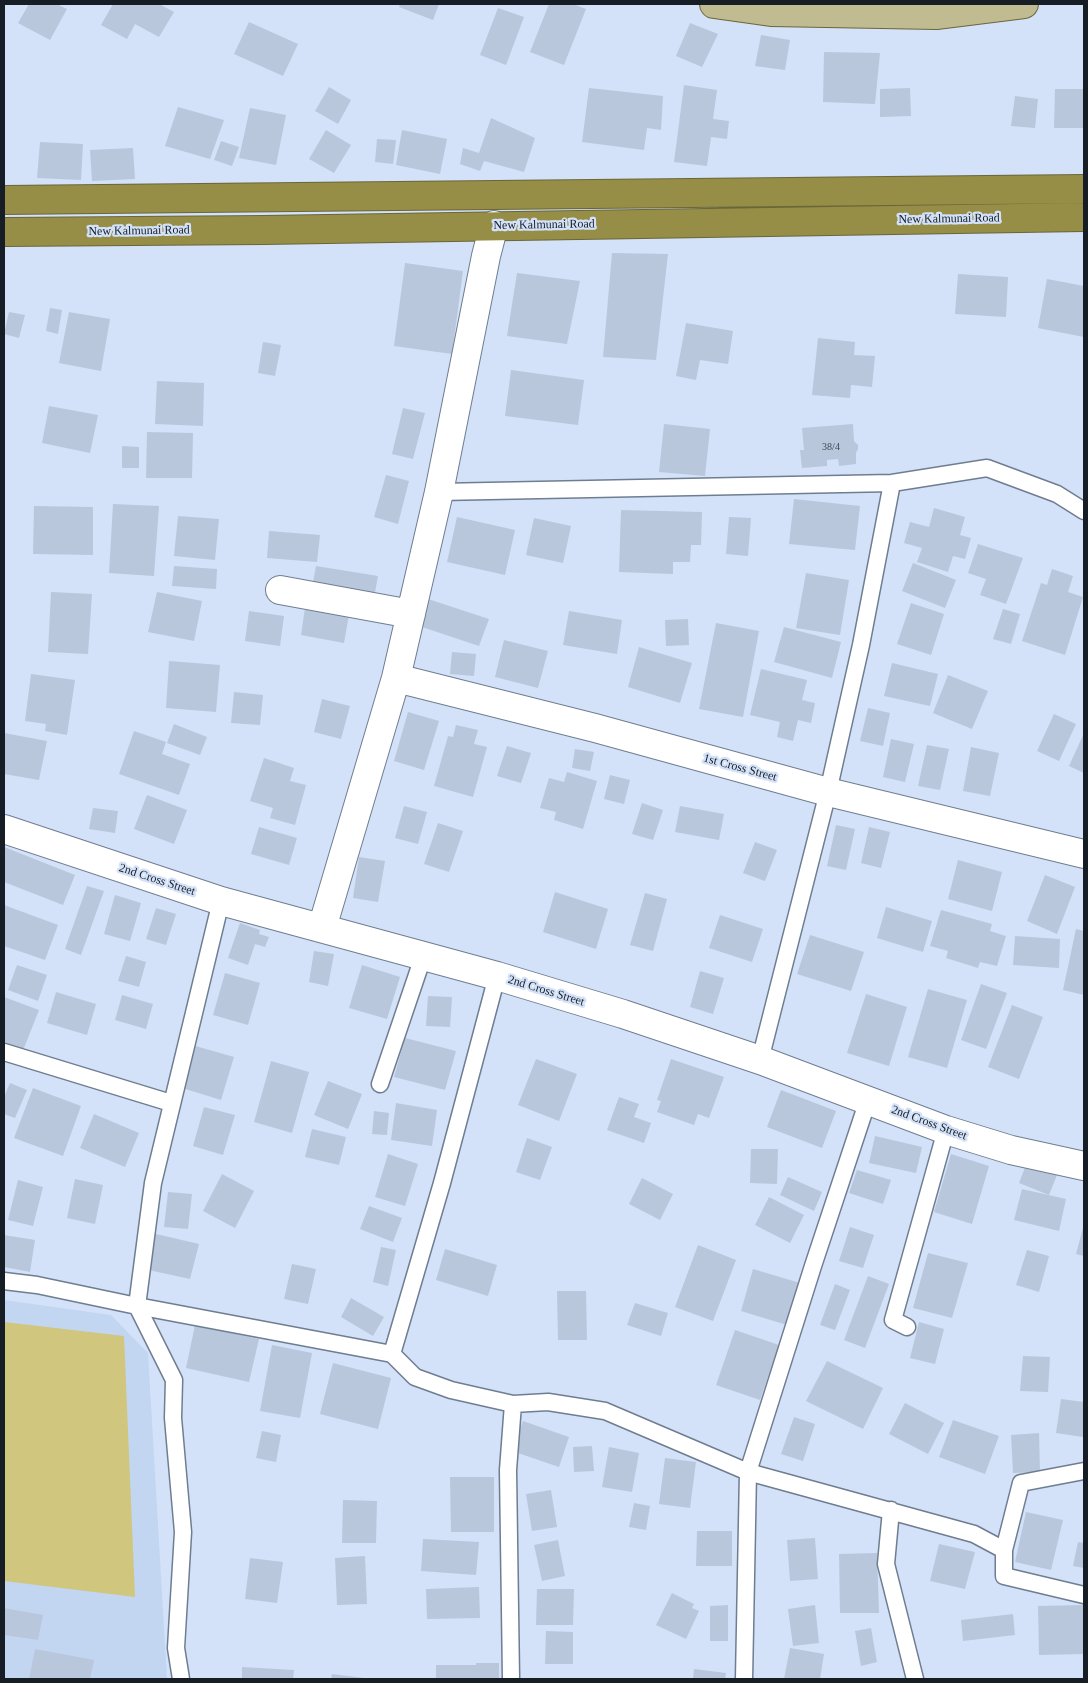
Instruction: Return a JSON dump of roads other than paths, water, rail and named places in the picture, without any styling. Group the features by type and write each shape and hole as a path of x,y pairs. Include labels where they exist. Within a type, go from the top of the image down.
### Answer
{"highway":[{"path":"4,200 1084,188"},
{"name":"New Kalmunai Road","path":"4,232 264,230 1084,217"}],"main road":[{"path":"714,4 771,12 936,15 1012,5"}],"street":[{"path":"322,928 396,678 439,492 486,256 494,226"},
{"path":"280,590 411,614"},
{"name":"1st Cross Street","path":"396,678 595,728 828,792 1084,854"},
{"name":"2nd Cross Street","path":"4,829 221,901 497,976 623,1014 760,1060 946,1130 1011,1150 1084,1166"}],"lane":[{"path":"439,492 892,484 987,468 1057,494 1084,511"},
{"path":"760,1060 828,792 861,645 892,484"},
{"path":"181,1679 176,1648 183,1532 173,1418 174,1380 137,1306 153,1183 221,901"},
{"path":"380,1084 423,957"},
{"path":"392,1354 442,1184 497,976"},
{"path":"4,1052 171,1103"},
{"path":"744,1679 748,1472 868,1100"},
{"path":"907,1327 893,1320 946,1130"},
{"path":"4,1281 37,1285 137,1306 392,1354 415,1377 451,1390 513,1404 548,1402 605,1411 748,1472 974,1534 1004,1550"},
{"path":"511,1679 508,1470 513,1404"},
{"path":"1084,1471 1021,1483 1004,1550 1004,1576 1084,1595"},
{"path":"890,1510 886,1564 915,1679"}]}
